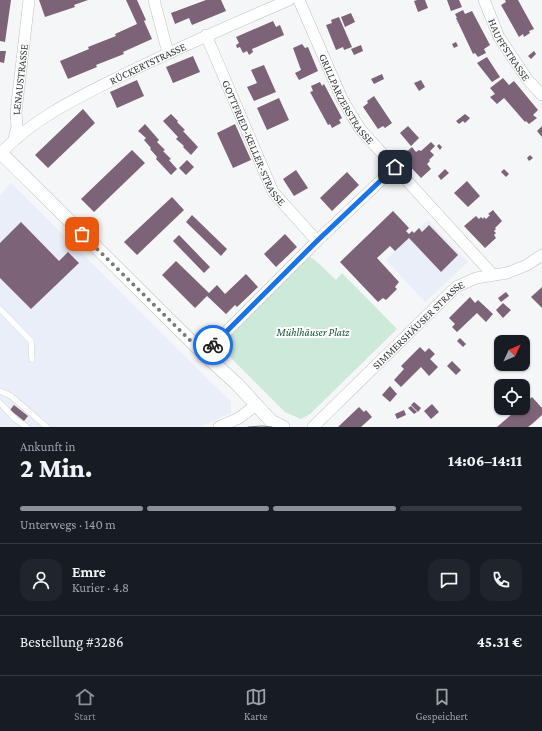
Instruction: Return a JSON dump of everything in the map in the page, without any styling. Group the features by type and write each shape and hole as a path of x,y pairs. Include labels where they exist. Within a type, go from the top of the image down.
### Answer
{"street":[{"name":"LENAUSTRASSE","path":"14,139 17,127 16,112 29,0"},
{"path":"154,0 168,53"},
{"name":"RÜCKERTSTRASSE","path":"14,139 43,118 75,99 168,53 206,35 297,0"},
{"name":"GRILLPARZERSTRASSE","path":"297,0 342,99 360,129 493,274"},
{"name":"HAUFFSTRASSE","path":"484,0 499,37 527,79 542,95"},
{"name":"GOTTFRIED-KELLER-STRASSE","path":"206,35 273,192 317,241"},
{"path":"14,139 0,153 204,354 237,384 272,424 283,427"},
{"path":"204,354 317,241 395,167"},
{"name":"SIMMERSHÄUSER STRASSE","path":"313,427 456,287 476,278 493,274 507,273 527,265 542,255"},
{"path":"219,427 238,418 256,405"}],"lane":[{"path":"0,309 32,341 32,359"},
{"path":"0,391 11,396 47,427"},
{"path":"0,403 15,419 27,427"}],"shaded area":[{"path":"11,183 231,402 231,413 200,427 0,427 0,196"},
{"path":"428,220 468,262 425,302 386,260"}],"green space":[{"name":"Mühlhäuser Platz","path":"308,255 336,280 342,273 397,329 310,414 301,419 285,412 219,346"}],"building":[{"path":"0,0 11,0 5,42 0,41"},
{"path":"39,0 88,0 74,5 75,7 45,17"},
{"path":"126,0 137,0 146,20 144,21 152,39 123,52 124,54 96,65 97,67 68,79 60,61 89,49 88,47 116,36 115,34 137,24"},
{"path":"206,0 221,0 226,11 192,25 189,18 175,24 171,13"},
{"path":"425,0 428,8 418,12 414,1"},
{"path":"447,0 459,0 462,7 451,11"},
{"path":"505,0 518,0 534,29 529,31 530,33 524,37 523,34 519,37 501,5 506,2"},
{"path":"463,10 465,14 472,11 490,45 484,49 486,53 478,57 475,53 473,54 456,18 455,14"},
{"path":"351,13 355,22 345,27 341,17"},
{"path":"339,17 352,47 344,50 343,47 336,50 326,25 332,23 331,20"},
{"path":"273,21 276,27 280,25 284,35 252,49 253,52 249,55 247,51 243,53 240,47 237,48 236,45 239,43 236,37"},
{"path":"456,42 458,46 454,48 452,44"},
{"path":"302,44 305,48 308,47 318,71 299,80 295,73 301,70 293,48"},
{"path":"361,45 363,51 354,55 351,49"},
{"path":"0,51 6,51 4,63 0,62"},
{"path":"534,51 536,54 531,59 528,56"},
{"path":"193,56 200,72 173,83 166,67"},
{"path":"487,57 500,77 492,82 477,63"},
{"path":"264,65 276,92 254,101 247,87 257,83 251,70"},
{"path":"382,74 384,79 374,84 371,79"},
{"path":"503,78 509,85 514,81 538,110 533,115 537,118 529,124 526,121 525,122 504,98 497,104 490,97 495,94 490,88"},
{"path":"137,80 144,96 117,108 110,92"},
{"path":"421,80 425,87 419,91 414,83"},
{"path":"320,82 322,86 324,84 342,118 339,120 341,123 332,128 330,124 328,125 310,92 313,91 311,86"},
{"path":"374,96 392,123 385,128 383,126 378,129 363,107 368,103 367,101"},
{"path":"279,98 289,120 267,130 257,108"},
{"path":"83,109 95,123 48,168 35,155"},
{"path":"171,114 185,130 183,131 198,147 191,155 176,139 178,137 163,121"},
{"path":"465,114 470,118 465,123 463,121 459,124 456,121"},
{"path":"145,124 159,140 157,142 165,150 163,151 171,159 169,160 177,169 171,175 156,159 157,157 144,140 146,138 138,131"},
{"path":"235,124 251,160 233,168 217,133"},
{"path":"408,126 419,138 411,146 400,133"},
{"path":"542,126 542,137 537,131"},
{"path":"431,142 435,146 430,151 434,155 427,164 431,169 421,178 401,157 412,147 416,152 419,150 421,151"},
{"path":"439,144 442,147 440,150 437,146"},
{"path":"132,150 145,163 94,212 81,199"},
{"path":"530,155 533,158 529,161 527,158"},
{"path":"187,160 194,167 186,175 179,168"},
{"path":"445,169 449,173 441,180 438,176"},
{"path":"504,169 509,174 506,177 501,172"},
{"path":"296,170 308,188 294,196 283,179"},
{"path":"347,172 359,185 332,211 320,198"},
{"path":"467,181 480,196 468,207 454,193"},
{"path":"172,197 184,210 137,255 124,242"},
{"path":"493,210 502,221 495,228 496,229 494,231 496,233 494,235 496,238 485,248 464,226 476,216 479,219 481,217 483,219 484,217 486,219 490,215 488,214"},
{"path":"393,211 409,228 406,231 409,234 412,231 414,233 419,228 422,232 429,225 458,255 441,272 409,238 395,251 390,246 377,258 399,282 395,287 397,289 386,300 383,298 378,302 340,262"},
{"path":"192,215 227,249 221,256 186,222"},
{"path":"21,222 59,261 68,252 79,263 31,309 0,278 0,243"},
{"path":"285,234 297,247 276,267 264,254"},
{"path":"179,235 210,267 204,273 173,241"},
{"path":"176,261 209,293 217,285 225,294 246,274 258,287 237,307 235,305 226,314 207,296 195,308 162,275"},
{"path":"542,287 542,308 531,297"},
{"path":"506,292 509,296 501,302 498,298"},
{"path":"470,297 475,303 478,300 493,314 486,322 477,313 457,332 452,327 455,324 449,318"},
{"path":"503,303 511,310 503,318 496,310"},
{"path":"460,338 466,344 463,347 457,341"},
{"path":"420,347 425,352 429,348 435,354 430,359 438,367 429,376 421,367 401,387 394,380 404,369 401,366"},
{"path":"452,361 461,370 456,375 447,366"},
{"path":"390,386 397,394 390,402 382,395"},
{"path":"532,397 542,408 542,415 532,424 528,427 497,427 511,415 530,415 530,399"},
{"path":"414,402 421,408 418,412 411,405"},
{"path":"432,404 439,412 431,419 424,411"},
{"path":"14,405 28,416 24,421 10,410"},
{"path":"411,406 417,412 414,414 408,408"},
{"path":"359,407 364,412 366,410 372,417 361,427 338,427"},
{"path":"404,410 406,415 397,419 395,414"}],"tram line":[{"path":"248,427 272,427"}],"way so far":[{"path":"82,234 204,354 213,345"}],"route":[{"path":"213,345 317,241 395,167"}]}
